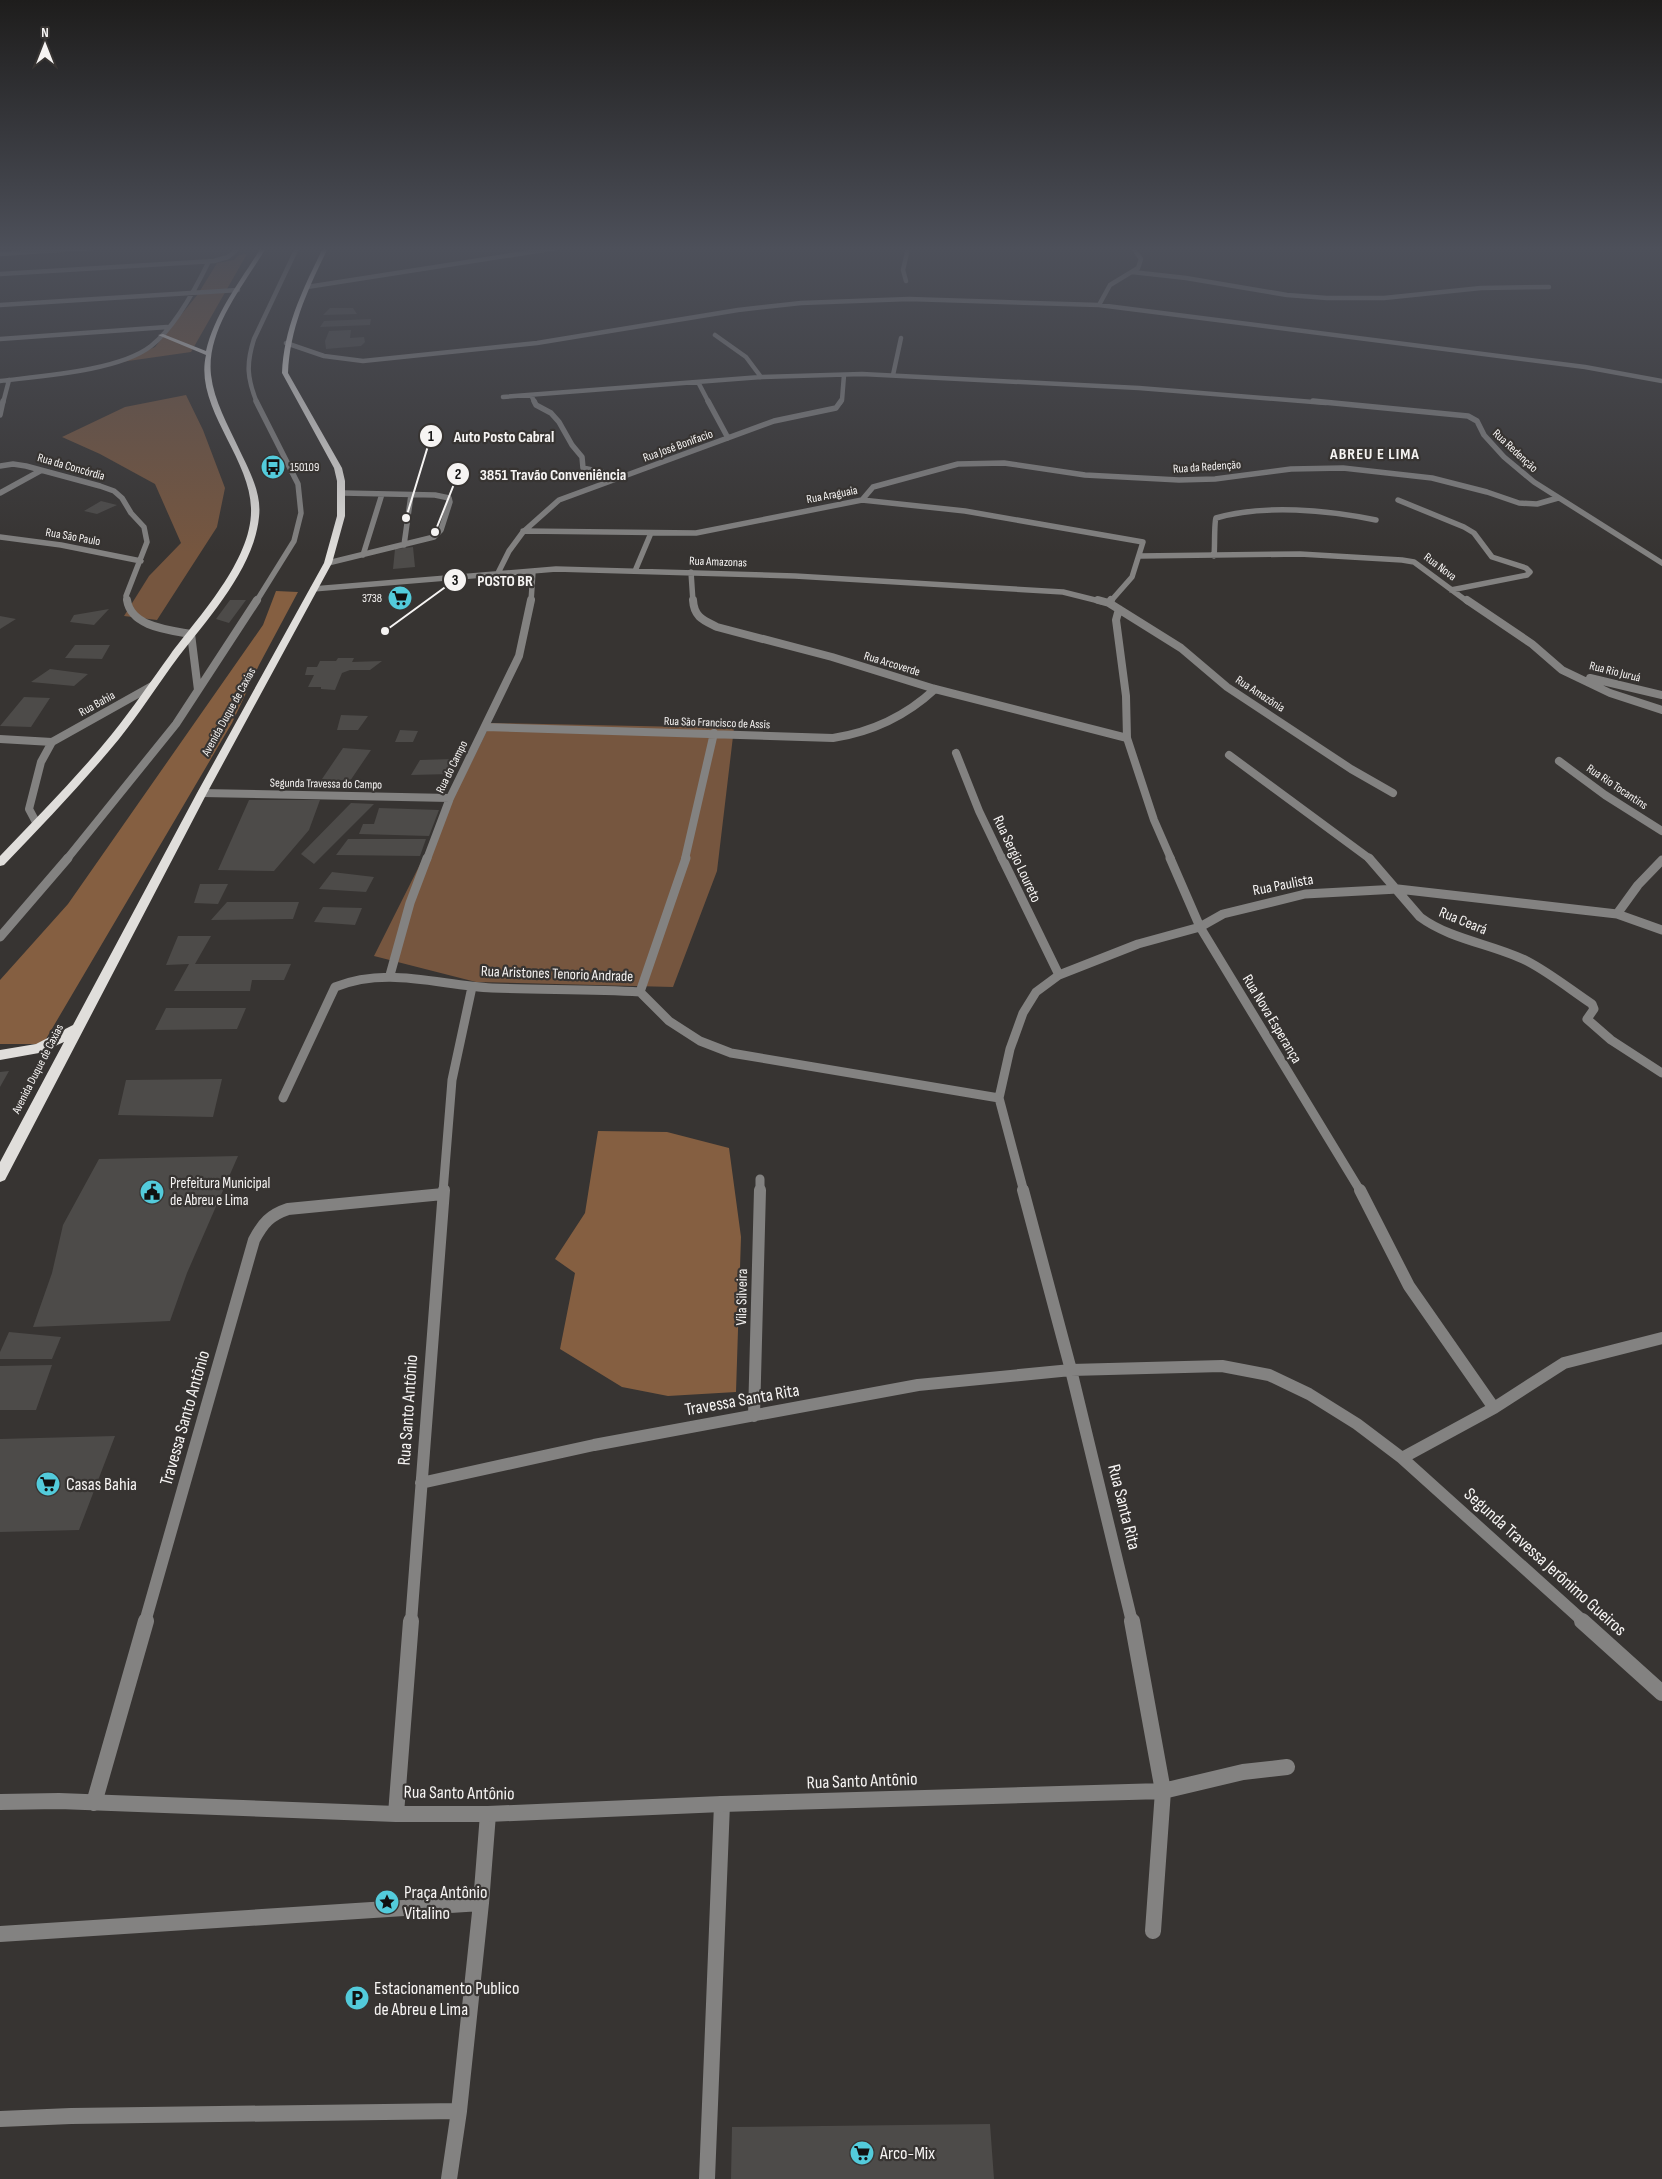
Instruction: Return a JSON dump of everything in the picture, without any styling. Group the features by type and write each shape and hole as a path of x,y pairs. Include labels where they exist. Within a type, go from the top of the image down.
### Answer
{"highway":[{"path":"197,350 209,354"},
{"path":"0,863 115,737 191,634 241,561 255,520 256,504 252,484 219,415 207,373 210,350"},
{"name":"Avenida Duque de Caxias","path":"0,1176 202,793 328,563 339,532 344,504 338,468 285,373 286,350"},
{"path":"0,1055 33,1052 57,1041 77,1027"}],"street":[{"path":"0,381 102,366 144,350"},
{"path":"0,937 98,823 176,724 294,541 301,513 298,484 256,400 248,373 250,350"},
{"path":"305,350 329,358 346,361 363,361 470,350"},
{"path":"735,350 746,358 761,377"},
{"path":"892,375 898,350"},
{"path":"1448,350 1576,366 1662,381"},
{"name":"Rua José Bonifacio","path":"498,573 511,547 523,530 559,500 774,421 836,408 842,400 844,375"},
{"name":"Rua Redenção","path":"503,398 761,377 892,375 1139,388 1468,416 1477,421 1484,435 1504,457 1558,498 1662,563"},
{"path":"0,415 9,380"},
{"path":"698,382 728,438"},
{"path":"531,395 536,405 551,413 559,422 572,445 582,457 583,468 624,477"},
{"name":"Rua da Redenção","path":"862,500 873,487 878,485 958,464 984,463 1022,465 1094,476 1179,480 1215,479 1291,469 1342,468 1432,478 1488,492 1519,503 1537,504 1558,498"},
{"name":"Rua da Concórdia","path":"0,466 20,465 100,486 114,491 122,498 132,514 144,527 147,542 126,596 128,608 133,615 148,623 167,630 191,634"},
{"path":"0,493 40,471"},
{"path":"328,563 404,545 437,534 441,530 450,502 449,498 444,497 343,492"},
{"path":"363,554 382,494"},
{"path":"404,545 411,495"},
{"name":"Rua Araguaia","path":"523,530 696,533 862,500 965,511 1143,542 1140,556"},
{"path":"1398,500 1464,527 1474,533 1492,557 1526,568 1530,572 1527,575 1451,590"},
{"path":"1215,554 1214,522 1216,518 1230,514 1331,513 1376,520"},
{"path":"635,571 651,533"},
{"name":"Rua São Paulo","path":"0,537 141,561"},
{"name":"Rua Nova","path":"1140,556 1300,554 1407,560 1414,562 1498,623 1524,639 1562,670 1610,693 1662,710"},
{"path":"1109,603 1132,577 1140,556"},
{"name":"Rua Amazonas","path":"313,589 556,569 691,572 794,576 1063,592 1109,603 1119,609"},
{"name":"Rua do Campo","path":"390,976 410,903 450,798 519,656 526,634 532,594 533,571"},
{"name":"Rua Arcoverde","path":"691,572 694,610 700,620 717,627 832,657 935,689 1128,738"},
{"name":"Rua Nova Esperança","path":"1119,609 1116,620 1126,696 1128,738 1154,820 1200,927 1362,1194 1409,1286 1494,1408"},
{"name":"Rua Amazônia","path":"1119,609 1181,648 1227,687 1352,769 1393,793"},
{"path":"191,634 198,690"},
{"name":"Rua Rio Juruá","path":"1562,670 1662,695"},
{"name":"Rua Bahia","path":"52,742 152,686"},
{"name":"Rua São Francisco de Assis","path":"485,728 846,737 877,726 910,709 935,689"},
{"path":"640,992 683,869 714,733"},
{"path":"0,738 52,742 42,762 29,809 37,824"},
{"name":"Rua Sergio Loureto","path":"956,753 980,812 1059,976"},
{"name":"Rua Ceará","path":"1229,755 1366,854 1398,889 1420,917 1428,923 1455,935 1527,960 1588,1000 1594,1009 1587,1019 1595,1028 1662,1073"},
{"name":"Rua Rio Tocantins","path":"1559,761 1605,795 1662,832"},
{"name":"Segunda Travessa do Campo","path":"202,793 450,798"},
{"path":"1617,914 1649,871 1662,860"},
{"name":"Rua Paulista","path":"999,1098 1010,1049 1022,1013 1036,992 1059,976 1138,944 1200,927 1223,914 1256,905 1305,894 1398,889 1617,914 1662,930"},
{"name":"Rua Aristones Tenorio Andrade","path":"283,1098 335,987 347,980 363,977 390,976 472,987 610,989 640,992 669,1021 700,1041 731,1053 999,1098"},
{"name":"Rua Santo Antônio","path":"472,987 452,1080 396,1814 488,1814 722,1804 1163,1791 1243,1772 1287,1767"},
{"name":"Rua Santa Rita","path":"999,1098 1071,1370 1138,1645 1163,1791 1153,1931"},
{"name":"Vila Silveira","path":"754,1416 760,1178"},
{"name":"Travessa Santo Antônio","path":"94,1802 254,1240 263,1223 274,1214 304,1206 443,1194"},
{"path":"1402,1458 1494,1408 1564,1363 1662,1338"},
{"name":"Segunda Travessa Jerônimo Gueiros","path":"1071,1370 1222,1366 1269,1375 1310,1394 1357,1424 1402,1458 1662,1694"},
{"name":"Travessa Santa Rita","path":"421,1483 594,1444 918,1385 1071,1370"},
{"path":"0,1802 59,1800 396,1814"},
{"path":"707,2179 722,1804"},
{"path":"449,2179 459,2111 481,1903 488,1814"},
{"path":"0,1934 481,1903"},
{"path":"0,2119 71,2116 459,2111"}],"shaded area":[{"path":"149,350 192,350 191,352 121,362"},
{"path":"186,395 203,430 225,488 217,527 157,620 124,616 149,576 181,543 155,484 100,454 62,437 125,407"},
{"path":"276,591 298,592 259,665 232,723 43,1044 0,1044 0,980 68,904 263,625"},
{"path":"491,723 734,728 717,871 673,987 476,982 374,956"},
{"path":"598,1131 667,1132 729,1148 741,1237 736,1392 668,1396 622,1387 560,1349 575,1273 555,1259 585,1213"}],"building":[{"path":"101,501 117,505 97,514 84,511"},
{"path":"413,547 415,567 393,569 395,549"},
{"path":"230,600 246,600 229,623 216,619"},
{"path":"109,609 94,625 70,622 74,615"},
{"path":"0,616 16,619 0,629"},
{"path":"75,645 110,645 102,659 65,658"},
{"path":"338,658 354,658 352,662 382,661 370,670 350,670 342,673 335,690 308,687 314,675 305,675 307,667 317,667 320,661 336,661"},
{"path":"50,669 88,674 74,686 31,682"},
{"path":"24,697 50,698 31,727 0,726"},
{"path":"341,715 368,716 358,730 337,730"},
{"path":"400,730 418,731 413,742 395,742"},
{"path":"343,748 371,750 350,781 322,779"},
{"path":"453,759 450,774 411,775 420,760"},
{"path":"249,800 320,800 309,830 274,871 218,870"},
{"path":"351,803 374,804 314,864 301,854"},
{"path":"379,808 439,810 429,836 359,834 363,824 374,824"},
{"path":"348,839 426,839 420,856 336,855"},
{"path":"332,872 374,877 366,892 319,889"},
{"path":"200,884 228,884 218,904 194,903"},
{"path":"227,902 299,902 293,919 211,920"},
{"path":"323,907 362,908 355,925 314,922"},
{"path":"178,936 211,936 195,964 291,964 284,980 252,980 250,991 174,991 189,964 166,965"},
{"path":"166,1008 246,1008 237,1029 155,1030"},
{"path":"9,1071 0,1087 0,1072"},
{"path":"222,1079 213,1117 118,1115 126,1080"},
{"name":"Prefeitura Municipal de Abreu e Lima","path":"238,1156 187,1273 170,1321 33,1327 52,1273 63,1225 99,1159"},
{"path":"9,1332 61,1337 52,1359 0,1359 0,1352"},
{"path":"52,1365 36,1410 0,1410 0,1366"},
{"name":"Casas Bahia","path":"115,1436 79,1530 0,1532 0,1439"},
{"name":"Arco-Mix","path":"990,2124 994,2179 731,2179 732,2127"}],"place":[{"name":"150109","path":"273,467"},
{"name":"Auto Posto Cabral","path":"406,518"},
{"name":"3851 Travão Conveniência","path":"435,532"},
{"name":"3738","path":"400,598"},
{"name":"POSTO BR","path":"385,631"},
{"name":"Prefeitura Municipal de Abreu e Lima","path":"152,1192"},
{"name":"Casas Bahia","path":"48,1484"},
{"name":"Praça Antônio Vitalino","path":"387,1902"},
{"name":"Estacionamento Publico de Abreu e Lima","path":"357,1998"},
{"name":"Arco-Mix","path":"862,2153"}],"district":[{"name":"ABREU E LIMA","path":"1375,454"}]}
